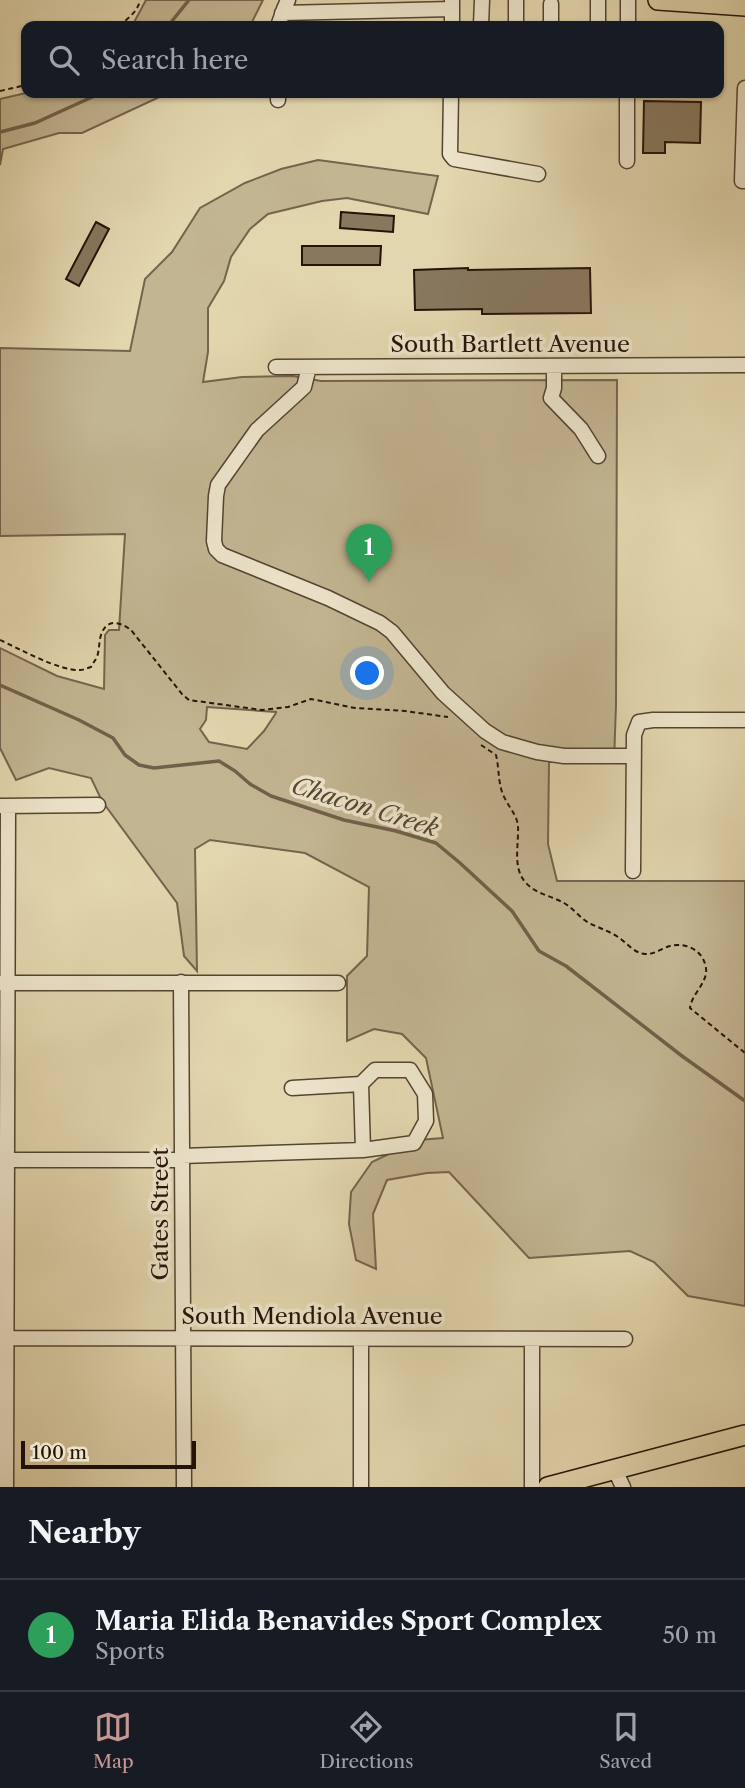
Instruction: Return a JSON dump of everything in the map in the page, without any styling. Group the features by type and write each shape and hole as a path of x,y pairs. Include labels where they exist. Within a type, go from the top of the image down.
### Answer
{"main road":[{"path":"658,0 745,6"},
{"path":"548,1487 619,1478 745,1435"}],"street":[{"path":"481,21 482,0"},
{"path":"516,0 516,21"},
{"path":"598,0 598,21"},
{"path":"628,0 628,21"},
{"path":"283,13 452,4"},
{"path":"551,4 551,21"},
{"path":"745,88 742,181 745,181"},
{"path":"451,98 450,154 454,159 538,174"},
{"path":"627,98 627,161"},
{"name":"South Bartlett Avenue","path":"276,368 745,365"},
{"path":"554,366 551,398 581,429 598,456"},
{"path":"309,368 304,387 257,430 218,485 214,541 216,549 222,555 328,598 380,623 392,632 443,693 485,731 502,742 564,756 634,756"},
{"path":"633,871 634,735 639,722 745,720"},
{"path":"6,1487 3,1338 4,806 98,805"},
{"name":"Gates Street","path":"181,982 184,1487"},
{"path":"4,983 338,983"},
{"path":"3,1160 182,1158 363,1150 414,1143 426,1121 425,1094 410,1070 375,1070 361,1084 292,1088"},
{"path":"361,1084 363,1150"},
{"name":"South Mendiola Avenue","path":"3,1338 625,1339"},
{"path":"361,1339 361,1487"},
{"path":"531,1339 532,1487"}],"path":[{"path":"124,21 135,12 140,0"},
{"path":"0,91 21,87"},
{"path":"0,640 67,668 80,670 91,667 96,659 104,628 111,623 121,623 131,630 189,700 262,710 288,707 311,699 355,708 453,718"},
{"path":"478,743 496,755 503,795 518,823 517,864 527,885 565,904 588,922 621,939 638,953 654,953 678,945 695,950 704,961 706,972 690,1008 745,1052"}],"shaded area":[{"path":"146,0 263,0 252,21 135,21"},
{"path":"21,94 21,98 157,98 82,133 59,133 3,149 0,165 0,99"},
{"path":"318,160 438,176 428,214 347,198 268,214 250,229 231,257 224,281 208,308 208,352 203,382 242,377 293,376 321,381 617,380 614,761 549,762 548,844 557,881 745,881 745,1306 688,1296 654,1262 630,1251 529,1258 449,1172 387,1180 373,1214 376,1269 356,1260 349,1224 351,1192 372,1162 418,1140 443,1138 426,1058 402,1034 374,1029 347,1041 347,976 367,956 369,887 305,853 210,840 195,849 197,971 184,956 177,903 102,801 91,778 49,768 16,780 0,748 0,648 57,676 104,689 105,635 109,630 119,630 125,534 0,536 0,348 130,351 145,279 172,252 200,208 245,183 281,169","holes":["207,707 276,712 264,731 247,749 209,742 200,729 206,720"]}],"building":[{"path":"644,101 701,102 700,143 665,142 665,153 643,153"},
{"path":"341,212 394,216 393,232 340,228"},
{"path":"96,222 109,229 79,286 66,279"},
{"path":"302,246 381,246 380,265 302,265"},
{"path":"590,268 591,313 482,314 482,309 415,310 414,270"}],"waterway":[{"name":"Chacon Creek","path":"172,21 189,0"},
{"name":"Chacon Creek","path":"0,132 35,123 90,98"},
{"name":"Chacon Creek","path":"0,685 113,738 125,755 139,765 154,768 219,761 271,796 344,820 436,843 512,911 539,951 566,966 745,1101"}],"place":[{"name":"Maria Elida Benavides Sport Complex","path":"369,582"}]}
